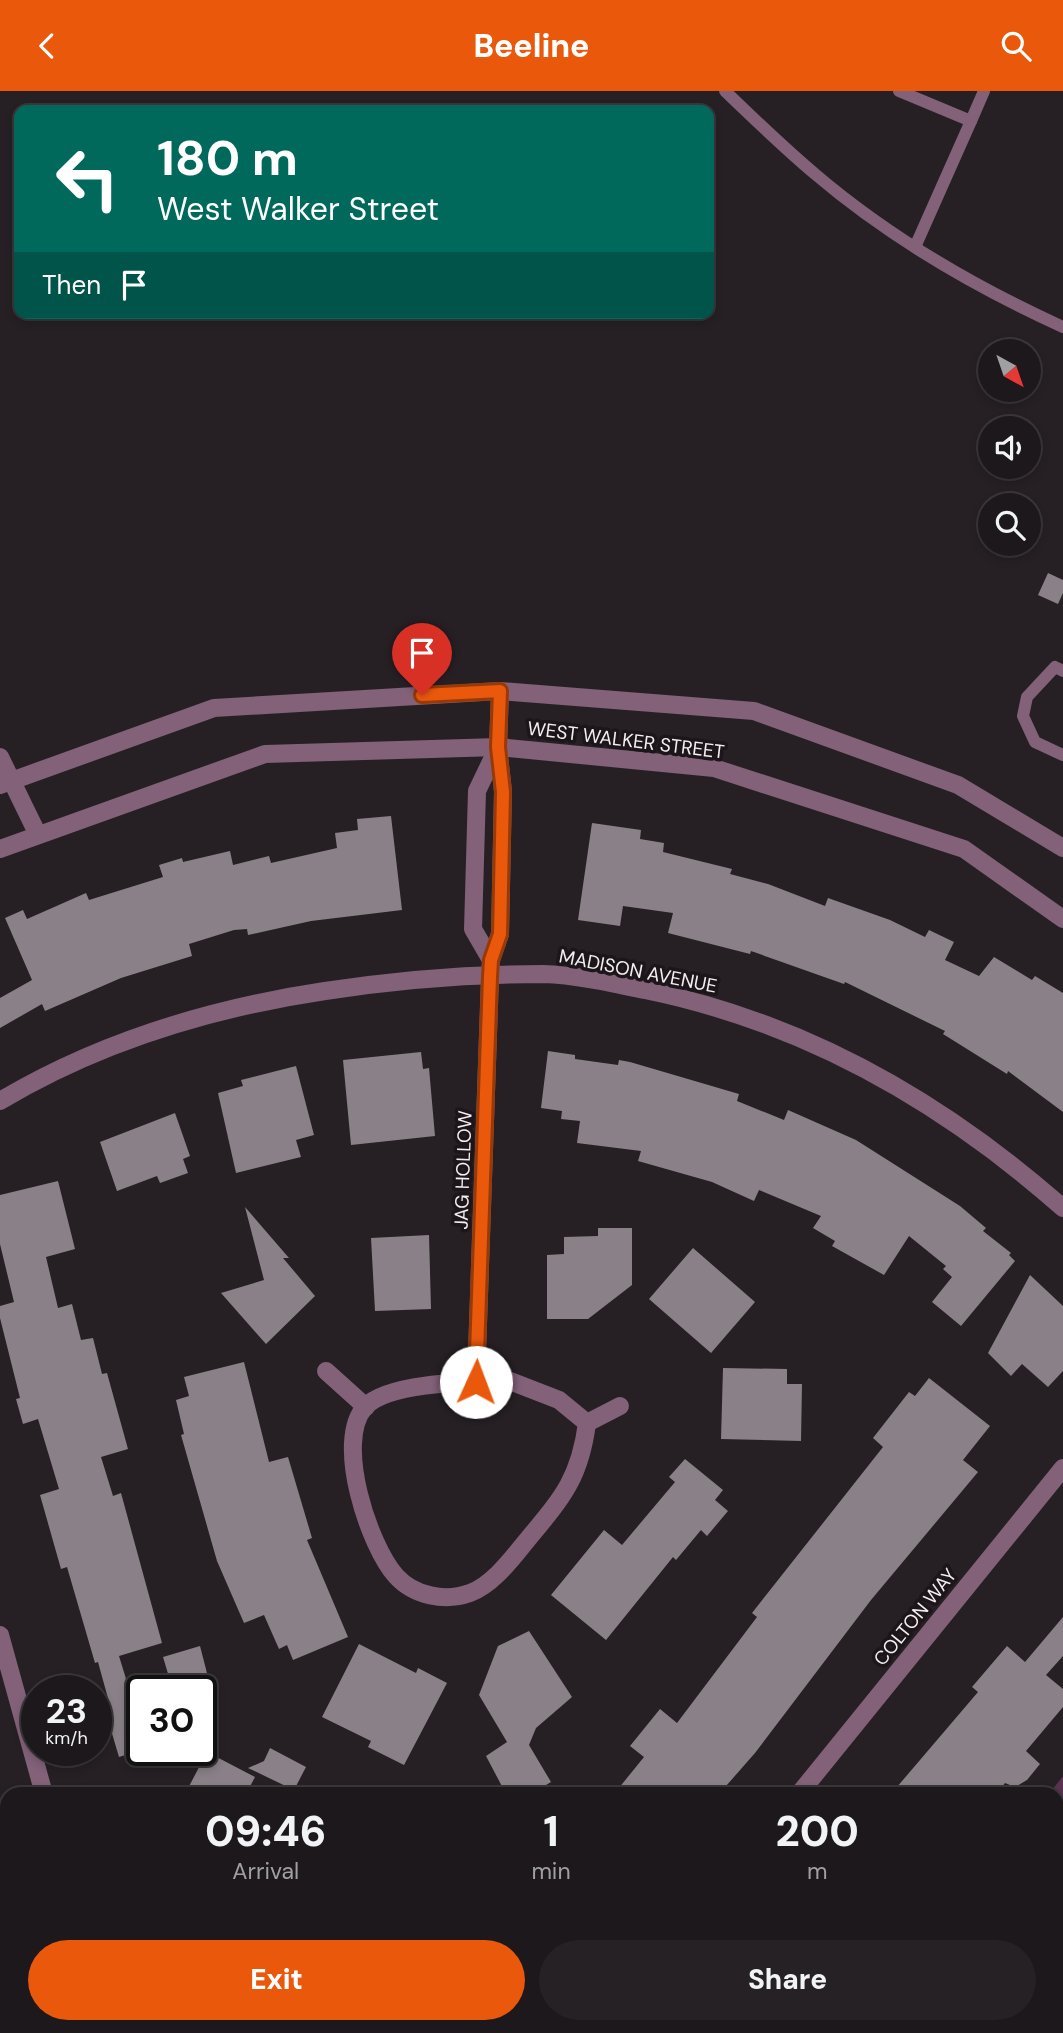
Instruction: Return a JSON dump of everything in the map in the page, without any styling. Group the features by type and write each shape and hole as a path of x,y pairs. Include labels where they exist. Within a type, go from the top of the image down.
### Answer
{"street":[{"name":"JAG HOLLOW","path":"476,1382 491,969 500,934 503,792 498,747 500,691"},
{"name":"WEST WALKER STREET","path":"5,782 214,708 500,691 754,711 958,785 1063,848"},
{"name":"JAG HOLLOW","path":"491,969 473,929 477,791 498,747"},
{"name":"WEST WALKER STREET","path":"0,849 265,754 498,747 715,768 964,849 1063,919"},
{"path":"0,757 5,782 38,835"},
{"name":"MADISON AVENUE","path":"0,1101 74,1062 220,1010 258,1001 491,969 545,974 632,987 738,1014 810,1040 913,1095 944,1115 1063,1208"},
{"path":"326,1371 366,1407"},
{"path":"510,1381 559,1400 587,1423 583,1457 572,1481 555,1506 494,1577 472,1593 447,1598 421,1593 398,1578 380,1555 361,1499 352,1446 355,1425 366,1407 383,1395 404,1389 510,1381"},
{"path":"587,1423 620,1406"},
{"name":"COLTON WAY","path":"805,1787 1063,1468"},
{"path":"0,1635 42,1787"}],"lane":[{"path":"725,91 816,175 915,247 1003,300 1063,327"},
{"path":"899,91 971,121"},
{"path":"915,247 984,91"},
{"path":"1063,671 1055,667 1027,697 1023,716 1035,742 1063,755"}],"shaded area":[{"path":"1063,1776 1063,1787 1054,1787"}],"building":[{"path":"1048,573 1063,580 1063,593 1058,604 1038,595"},
{"path":"391,816 402,910 311,921 248,935 247,929 234,930 189,944 192,956 121,978 45,1011 42,1004 0,1028 0,998 32,980 5,918 23,910 27,919 86,893 89,900 163,877 159,865 182,858 183,862 230,851 233,865 269,856 271,863 337,848 335,833 358,830 357,819"},
{"path":"592,823 641,830 640,839 664,843 663,852 732,869 730,874 768,884 825,906 828,898 890,920 925,937 929,930 954,942 945,960 979,976 994,957 1032,980 1035,976 1063,993 1063,1112 1008,1071 1007,1074 943,1034 945,1031 845,982 844,984 751,951 750,954 668,933 673,913 623,906 620,926 578,920"},
{"path":"548,1051 575,1055 575,1059 618,1065 619,1060 630,1062 739,1094 737,1101 784,1120 788,1110 856,1140 960,1206 986,1228 983,1231 1011,1253 1009,1255 1015,1261 961,1326 932,1302 952,1277 943,1269 946,1266 909,1236 884,1275 832,1246 835,1241 813,1228 821,1216 759,1190 754,1201 712,1182 638,1161 641,1151 577,1143 580,1121 561,1119 562,1111 541,1108"},
{"path":"421,1052 423,1069 429,1068 435,1136 351,1145 343,1060"},
{"path":"296,1066 314,1135 296,1140 301,1157 236,1173 218,1093 243,1086 241,1080"},
{"path":"175,1113 190,1156 183,1159 188,1173 160,1183 157,1176 117,1191 100,1142"},
{"path":"58,1181 75,1249 46,1257 58,1308 72,1304 81,1340 93,1338 102,1374 107,1373 128,1449 101,1457 113,1496 121,1493 162,1643 119,1656 126,1679 126,1755 119,1757 112,1733 112,1675 102,1675 98,1662 95,1663 67,1567 61,1569 40,1495 59,1489 38,1419 23,1424 16,1399 20,1398 0,1318 0,1306 14,1302 0,1244 0,1195"},
{"path":"245,1207 289,1258 283,1258 315,1296 266,1344 221,1293 264,1280"},
{"path":"598,1228 632,1228 632,1285 588,1319 547,1319 547,1255 564,1254 564,1237 598,1236"},
{"path":"429,1235 431,1309 375,1311 371,1238"},
{"path":"693,1248 755,1302 711,1353 649,1299"},
{"path":"1030,1275 1063,1306 1063,1371 1048,1387 1022,1364 1011,1376 988,1353"},
{"path":"244,1362 269,1462 288,1457 312,1538 307,1540 348,1637 293,1660 287,1645 279,1649 264,1615 244,1623 217,1561 181,1435 184,1434 176,1400 189,1396 184,1377"},
{"path":"723,1368 787,1369 787,1384 802,1384 801,1441 721,1439"},
{"path":"929,1378 990,1426 963,1460 978,1472 871,1600 755,1753 725,1787 620,1787 644,1757 630,1746 660,1709 677,1723 757,1617 752,1613 883,1447 873,1438 909,1392 915,1396"},
{"path":"685,1459 723,1490 715,1500 728,1511 707,1536 701,1530 676,1560 673,1557 606,1640 551,1595 604,1530 622,1545 675,1482 669,1477"},
{"path":"1063,1617 1063,1656 1046,1675 1063,1689 1063,1707 1026,1751 1040,1764 1027,1780 1015,1787 1005,1783 1002,1787 897,1787 978,1692 972,1687 1007,1646 1025,1662"},
{"path":"529,1631 572,1697 536,1728 529,1745 551,1782 543,1787 502,1787 486,1756 507,1742 479,1695 498,1646"},
{"path":"359,1644 416,1673 418,1668 447,1683 404,1765 368,1747 371,1741 322,1717"},
{"path":"200,1646 207,1675 168,1675 163,1657"},
{"path":"270,1748 306,1767 296,1787 288,1787 248,1768 264,1761"},
{"path":"217,1757 255,1777 250,1787 189,1787 200,1766 217,1766"}],"route":[{"path":"422,695 500,691 498,747 503,792 500,934 491,960 490,977 476,1382"}]}
